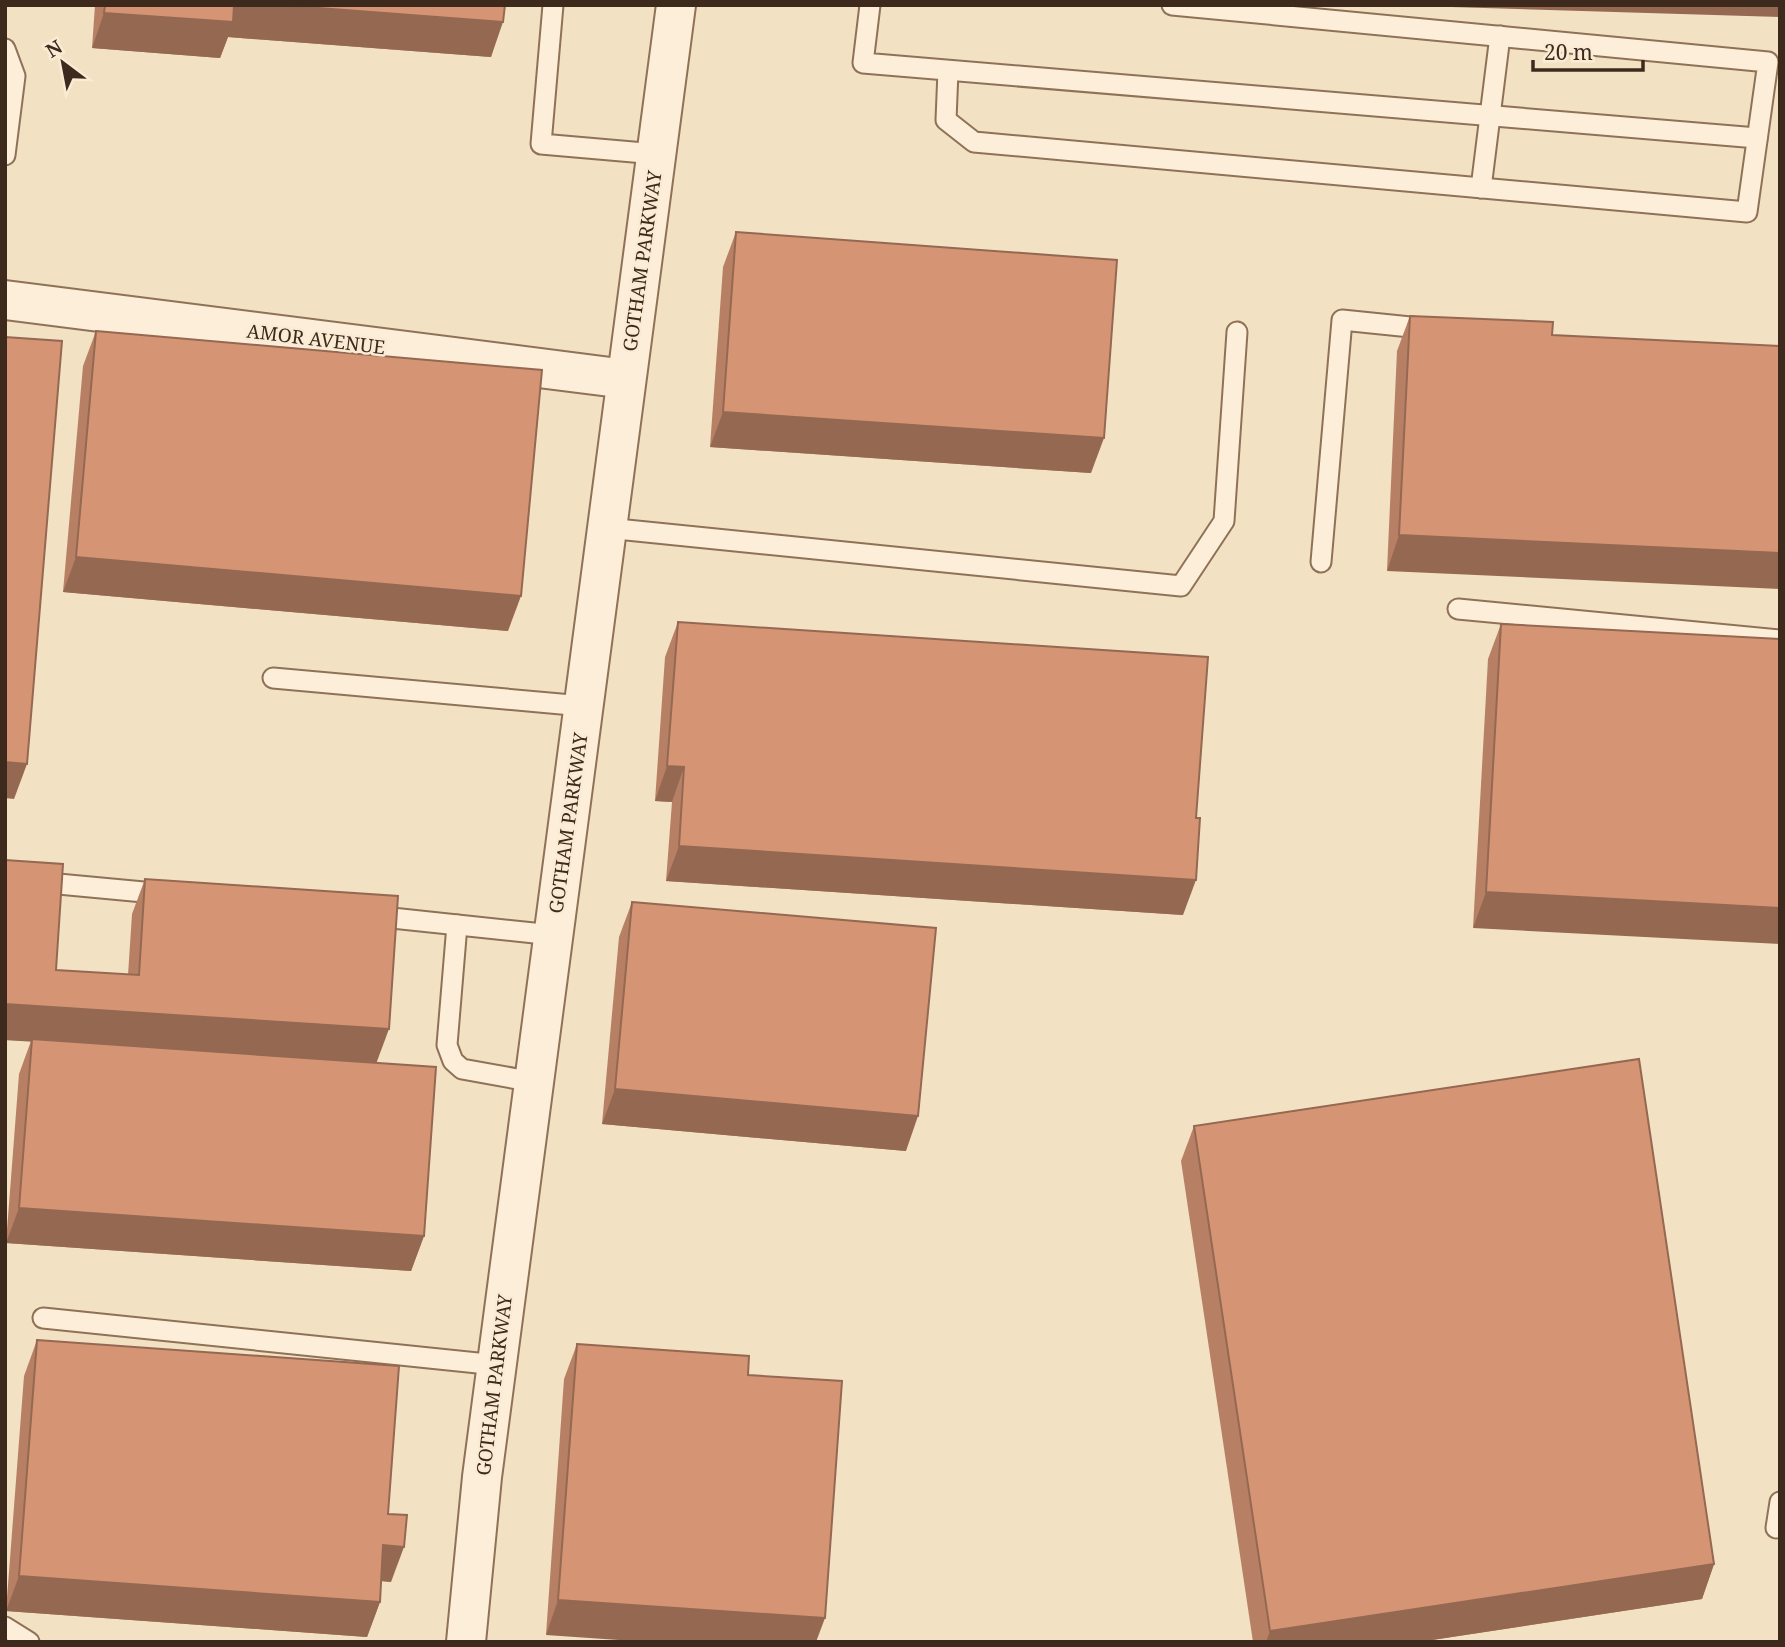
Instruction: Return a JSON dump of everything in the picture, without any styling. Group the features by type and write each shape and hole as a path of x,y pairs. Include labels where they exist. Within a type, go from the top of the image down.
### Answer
{"street":[{"name":"GOTHAM PARKWAY","path":"466,1642 482,1477 676,5"},
{"name":"AMOR AVENUE","path":"5,300 626,379"}],"lane":[{"path":"553,5 541,144 656,154"},
{"path":"870,5 863,64 1757,138"},
{"path":"948,71 946,120 974,142 1746,212 1768,62 1172,5"},
{"path":"1481,188 1500,36"},
{"path":"5,49 15,76 5,155"},
{"path":"1321,562 1342,320 1453,331"},
{"path":"607,528 1181,586 1224,521 1237,332"},
{"path":"1458,609 1780,640"},
{"path":"273,678 583,706"},
{"path":"5,879 181,896"},
{"path":"354,914 553,935"},
{"path":"457,925 447,1045 453,1061 462,1069 534,1083"},
{"path":"43,1318 497,1365"},
{"path":"1776,1528 1780,1502"},
{"path":"5,1627 29,1642"}],"building":[{"path":"105,5 234,5 233,22 104,13"},
{"path":"279,5 505,5 503,22"},
{"path":"736,232 1117,260 1104,438 723,412"},
{"path":"1410,316 1553,322 1552,335 1780,346 1780,553 1399,535"},
{"path":"96,331 542,370 521,596 76,557"},
{"path":"5,337 62,341 27,764 5,762"},
{"path":"678,622 1208,657 1196,818 1200,818 1196,880 679,846 684,767 667,766"},
{"path":"1501,624 1780,639 1780,908 1486,892"},
{"path":"5,860 63,864 56,970 139,975 145,879 398,896 389,1029 5,1004"},
{"path":"632,902 936,928 918,1116 615,1089"},
{"path":"32,1039 436,1067 424,1236 19,1208"},
{"path":"1639,1059 1714,1564 1270,1631 1194,1126"},
{"path":"37,1340 399,1366 388,1514 407,1515 404,1547 383,1545 380,1602 19,1576"},
{"path":"577,1344 749,1356 748,1375 842,1381 825,1618 558,1600"}]}
